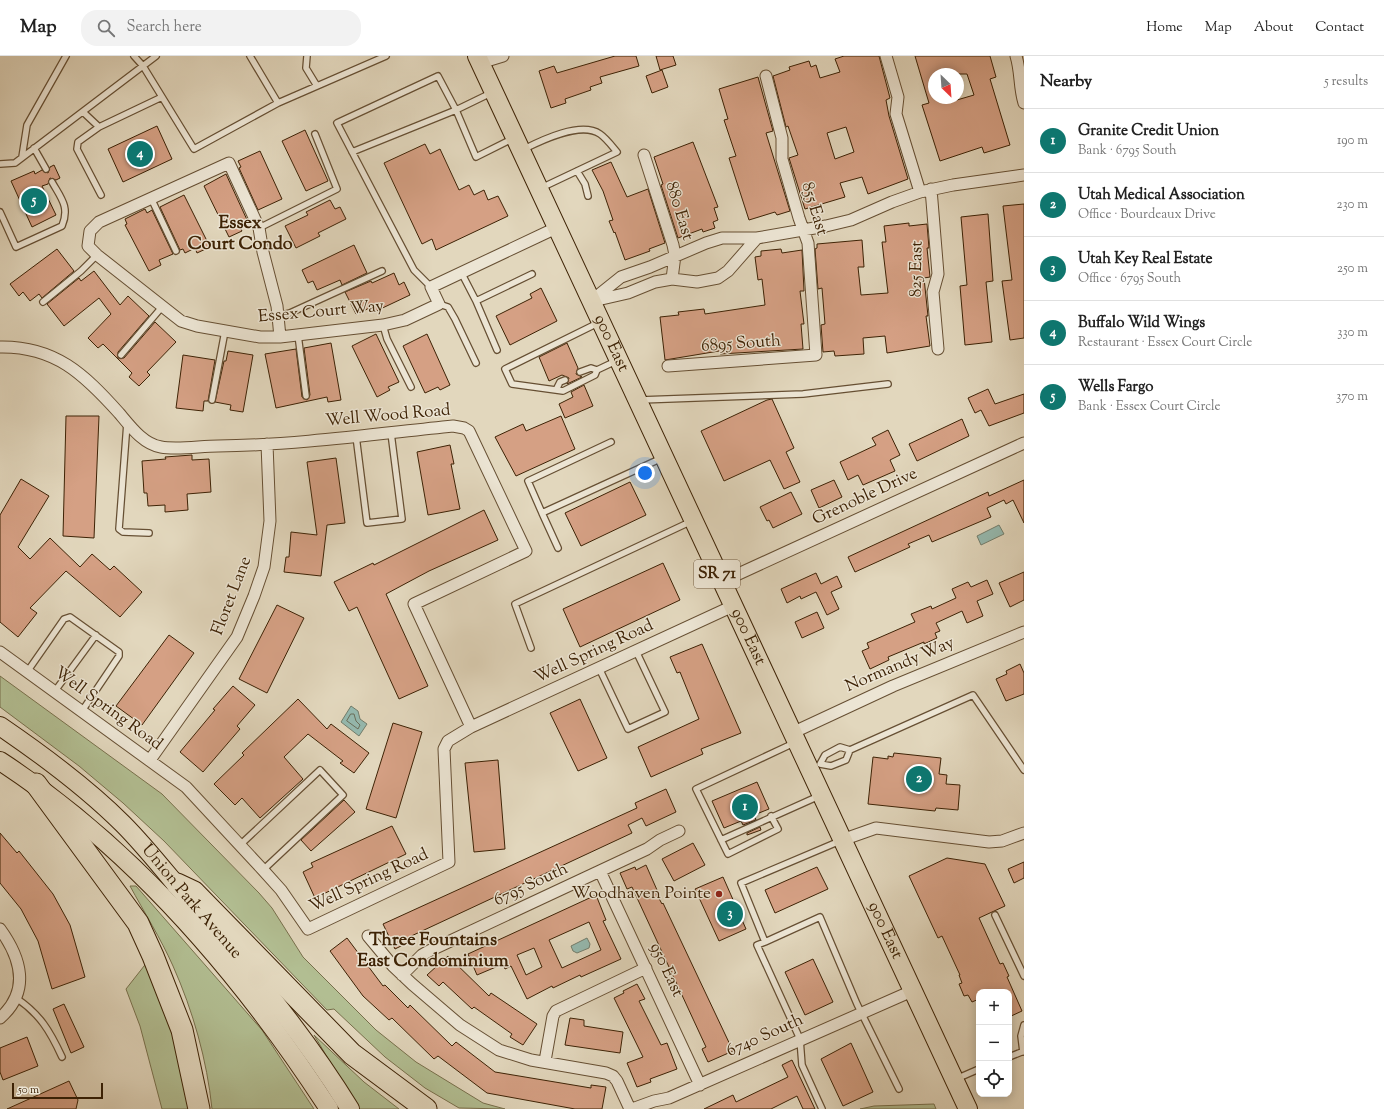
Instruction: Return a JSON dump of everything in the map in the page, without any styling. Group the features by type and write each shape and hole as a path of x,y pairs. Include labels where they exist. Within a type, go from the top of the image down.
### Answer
{"highway":[{"path":"36,784 138,923 182,1030 199,1109"},
{"path":"177,884 194,892 352,1054 426,1109"}],"main road":[{"name":"900 East","path":"478,60 794,737 815,768 821,796 968,1109"},
{"name":"Union Park Avenue","path":"0,726 98,801 122,824 177,884 280,1009 350,1109"},
{"name":"Union Park Avenue","path":"0,761 36,784 89,826 117,852 187,923 240,985 268,1021 329,1109"}],"street":[{"path":"478,60 503,56"},
{"path":"886,56 898,97 896,114 920,192"},
{"path":"1016,56 1019,67 1020,89 1024,103"},
{"name":"855 East","path":"766,76 782,138 782,159 808,243 816,355"},
{"name":"880 East","path":"644,155 673,244 675,255 672,279"},
{"path":"151,198 229,163 259,228 262,252 278,316 280,337"},
{"path":"590,301 621,277 722,238 757,238 804,231 851,220 892,202 931,189 1024,175"},
{"name":"825 East","path":"931,189 938,274 933,292 938,349"},
{"name":"Essex Court Way","path":"151,198 99,222 90,231 88,246 162,308 181,321 224,331 260,337 280,337 383,325 405,320 439,304"},
{"path":"439,304 431,287 556,228"},
{"path":"590,301 628,293 655,282 672,279 697,282 718,278 728,272 757,238"},
{"name":"Well Wood Road","path":"0,346 19,346 40,350 59,360 76,371 101,393 141,436 161,447 267,444 453,426 464,428 469,431 526,552 414,604 471,727"},
{"name":"6895 South","path":"668,366 816,355"},
{"name":"Floret Lane","path":"150,760 237,638 254,596 264,567 270,522 267,444"},
{"name":"Grenoble Drive","path":"721,582 1024,444"},
{"name":"Well Spring Road","path":"0,652 150,760 195,796 281,890 308,929 449,862 444,749 448,741 471,727 733,606"},
{"name":"Normandy Way","path":"794,737 893,686 1024,632"},
{"path":"842,840 876,828 989,842 1002,842 1024,833"},
{"name":"6795 South","path":"402,975 422,955 429,951 647,850 660,840 679,831"},
{"name":"950 East","path":"600,871 700,1085"},
{"path":"0,929 15,954 20,971 20,985 16,998 0,1018"},
{"path":"368,936 402,975 460,1025 500,1050 516,1057 606,1073 613,1076 631,1109"},
{"path":"545,1062 553,1016 556,1010 646,968"},
{"name":"6740 South","path":"631,1109 654,1101 669,1098 700,1085 800,1039 912,991"}],"lane":[{"path":"22,157 27,124 66,56"},
{"path":"134,56 143,66 194,149 278,103 386,56"},
{"path":"0,164 15,163 156,56"},
{"path":"250,56 278,103"},
{"path":"307,56 306,68 317,86"},
{"path":"431,287 414,270 337,123 438,76 456,110 476,157 517,144 547,138 577,129 599,133 617,152 538,189"},
{"path":"352,152 456,110 493,92"},
{"path":"101,195 78,149 78,142 99,127 162,97"},
{"path":"83,112 99,127"},
{"path":"259,228 337,189 315,134"},
{"path":"34,148 46,169"},
{"path":"577,171 586,184 588,196"},
{"path":"0,212 16,247 62,226 66,215 63,203 52,182"},
{"path":"151,198 176,250"},
{"path":"43,302 81,271 97,255"},
{"path":"278,316 290,313 382,271"},
{"path":"461,272 476,301 497,350"},
{"path":"476,301 532,274"},
{"path":"439,304 448,307 476,363"},
{"path":"120,355 162,308"},
{"path":"600,322 505,369 512,384 563,391 595,375 597,370 617,360"},
{"path":"383,325 387,339 411,387"},
{"path":"212,400 224,331"},
{"path":"298,335 306,396"},
{"path":"580,372 591,368 597,370"},
{"path":"556,390 560,382 565,380"},
{"path":"636,400 803,394 888,384"},
{"path":"127,422 119,529 123,532 149,533"},
{"path":"356,436 367,523 402,518 391,433"},
{"path":"558,548 528,481 611,442"},
{"path":"542,513 663,457"},
{"path":"531,648 514,604 692,521"},
{"path":"27,672 64,619 67,617 70,617 96,635 119,652 119,656 82,711"},
{"path":"55,691 96,635"},
{"path":"599,668 628,730 665,712 636,651"},
{"path":"815,768 825,755 833,751 840,748 850,750 972,695 1024,770"},
{"path":"771,816 778,829 728,854 696,789 794,737"},
{"path":"815,768 831,766 846,760 850,750"},
{"path":"240,845 320,770 343,795 263,870"},
{"path":"721,840 771,816 821,796"},
{"path":"765,942 741,883 842,840"},
{"path":"995,916 1024,976"},
{"path":"822,1109 802,1065 800,1039 757,945 820,917 861,1013 899,1089"},
{"path":"16,998 40,1018 48,1029 62,1057"},
{"path":"1012,1056 1023,1051 1021,1036 1024,1025"},
{"path":"957,1086 976,1071"}],"green space":[{"path":"0,676 162,794 259,893 272,908 303,957 376,1030 416,1062 483,1103 505,1109 459,1108 425,1088 385,1057 334,1009 327,1010 164,841 123,803 79,766 0,707"},
{"path":"130,886 136,886 262,1030 314,1109 212,1109 203,1054 187,1000 158,936"},
{"path":"148,961 179,1043 191,1109 162,1109 140,1026 126,989"},
{"path":"314,1035 364,1082 399,1109 358,1109"},
{"path":"934,1104 936,1109 860,1109 874,1106"}],"water":[{"path":"999,525 1004,534 981,545 977,536"},
{"path":"351,706 358,711 360,719 367,724 359,736 341,722"},
{"path":"587,938 590,944 589,948 577,953 573,951 571,946"}],"building":[{"path":"615,56 636,56 639,66 600,77 602,83 590,87 591,90 565,99 566,103 551,108 539,71 554,66 557,73"},
{"path":"656,56 673,56 676,65 660,70"},
{"path":"844,56 879,56 890,98 886,100 889,116 908,179 868,194 862,177 840,183 845,197 805,209 789,158 798,155 788,126 786,127 773,76 790,70 789,67 809,61 811,67 816,65 820,78 840,72 835,59","holes":["846,127 854,152 835,159 827,133"]},
{"path":"915,56 990,56 996,77 990,79 1010,145 984,153 982,147 940,161 922,105 928,103 964,104 964,98 974,95 967,74 964,74 964,68 928,68 928,100"},
{"path":"662,70 668,87 652,93 646,76"},
{"path":"758,77 773,131 766,133 790,211 777,215 775,212 749,220 729,158 736,156 724,120 728,119 719,89"},
{"path":"157,126 172,159 123,182 108,149"},
{"path":"305,130 328,181 306,191 282,141"},
{"path":"693,142 718,207 714,208 718,220 713,222 715,228 703,232 702,229 678,238 661,185 663,184 654,157"},
{"path":"425,144 430,154 440,149 459,190 469,185 474,195 484,190 488,200 498,196 508,216 436,250 432,239 422,244 384,163"},
{"path":"260,151 282,199 258,210 239,168 241,167 238,161"},
{"path":"611,162 627,197 648,189 665,243 649,249 650,251 625,260 615,232 614,233 609,221 613,220 603,191 592,170"},
{"path":"54,165 60,178 56,180 50,178 48,184 42,186 56,215 32,227 11,181 34,171 35,174 42,170 48,173 50,167"},
{"path":"226,174 248,222 239,226 242,231 229,237 204,186"},
{"path":"184,195 210,247 197,253 195,248 185,253 183,249 180,250 160,207"},
{"path":"330,200 335,209 340,207 346,219 318,233 320,236 296,248 285,226 308,215 306,212"},
{"path":"1024,204 1024,338 1010,340 1002,281 1012,280 1003,206"},
{"path":"145,209 147,213 152,210 173,254 159,260 161,265 149,271 125,225 127,224 125,219"},
{"path":"988,214 993,281 986,282 992,342 965,345 960,286 967,285 961,217"},
{"path":"909,223 909,226 927,224 929,248 927,248 930,277 924,278 928,316 926,316 930,346 887,353 885,336 863,338 864,354 835,356 834,351 823,352 821,325 825,324 822,288 818,289 815,249 817,248 817,244 862,240 864,267 858,267 861,295 888,293 882,242 886,242 884,226"},
{"path":"354,245 367,273 342,285 340,280 317,290 313,281 308,283 302,270"},
{"path":"57,249 74,271 42,298 39,294 30,301 23,292 19,296 10,284"},
{"path":"781,249 782,253 802,250 804,291 800,291 804,324 801,324 803,349 720,354 719,351 665,360 660,317 679,315 678,312 704,309 705,314 765,305 762,279 758,280 755,257 761,256 761,251"},
{"path":"94,271 120,305 128,296 149,316 118,352 118,358 124,358 155,322 176,342 147,372 150,375 139,386 129,377 132,373 103,344 98,348 88,338 111,314 99,298 64,326 47,304 79,278 81,281"},
{"path":"394,273 399,285 404,282 410,295 374,312 372,307 356,314 345,292 371,281 372,283"},
{"path":"541,288 557,321 510,345 496,316 532,298 530,294"},
{"path":"376,334 399,382 388,387 390,390 377,397 352,346"},
{"path":"427,334 450,385 440,390 438,387 425,393 403,346"},
{"path":"331,343 341,400 328,402 327,397 276,408 265,354 296,349 302,397 307,400 310,395 304,348"},
{"path":"567,343 578,368 576,374 582,377 567,384 569,378 562,375 549,381 539,357"},
{"path":"228,351 253,355 243,412 230,410 231,405 215,402 224,361 226,361"},
{"path":"183,355 215,360 208,401 204,401 203,411 176,408"},
{"path":"584,385 593,406 565,418 559,404 573,397 571,392"},
{"path":"988,389 995,404 1024,394 1024,413 989,426 981,410 975,413 968,398"},
{"path":"772,399 794,448 786,452 800,482 784,489 770,460 724,481 701,431"},
{"path":"66,416 99,416 94,538 63,536"},
{"path":"561,416 575,449 516,476 495,437 523,424 526,431"},
{"path":"962,419 969,436 917,461 909,444"},
{"path":"888,430 900,455 890,460 895,471 863,485 858,475 848,480 840,462 876,445 872,438"},
{"path":"450,445 454,464 451,464 460,509 428,515 417,452"},
{"path":"192,455 192,460 209,459 211,492 187,494 188,510 165,512 165,505 148,506 147,493 144,493 142,461 166,459 165,457"},
{"path":"336,458 345,523 327,525 321,576 284,572 286,557 289,557 291,532 317,535 307,462"},
{"path":"21,479 49,496 18,547 30,559 50,538 80,567 92,554 110,570 114,566 142,592 120,617 66,571 30,608 37,613 18,637 0,622 0,515"},
{"path":"834,480 842,497 819,508 811,490"},
{"path":"1024,480 1024,523 1013,500 1006,504 1004,500 987,508 991,517 932,542 929,535 908,544 910,547 855,572 848,557 988,492 989,496"},
{"path":"630,482 646,515 581,546 565,513"},
{"path":"791,492 802,514 773,528 769,520 767,521 760,507"},
{"path":"484,510 498,540 429,571 386,594 428,686 399,699 357,607 349,611 334,582 373,563 374,565"},
{"path":"663,563 680,600 580,647 563,609"},
{"path":"1024,572 1024,600 1010,607 999,583"},
{"path":"816,573 821,584 837,576 842,587 831,592 839,609 827,615 816,592 801,599 800,596 787,603 781,589"},
{"path":"987,580 993,594 977,601 983,616 967,623 962,611 936,623 940,631 935,633 937,638 888,657 889,660 870,669 862,651 869,648 867,643 915,622 911,614 931,606 932,609 956,598 952,589 968,582 971,587"},
{"path":"277,605 304,618 267,693 239,679"},
{"path":"817,612 824,628 802,638 795,622"},
{"path":"169,635 194,653 142,725 116,706"},
{"path":"702,644 741,733 701,749 703,754 651,777 638,747 699,719 680,672 677,673 670,657"},
{"path":"1020,664 1024,673 1024,694 1006,701 996,679 1007,674 1006,671"},
{"path":"233,686 255,705 237,726 240,729 203,772 180,752"},
{"path":"298,699 327,729 331,724 369,753 354,773 340,763 343,761 308,734 284,757 303,779 260,818 242,798 235,805 214,784 244,755 242,753"},
{"path":"580,699 607,758 578,771 550,713"},
{"path":"393,723 422,732 396,818 366,809"},
{"path":"894,753 941,758 939,774 947,775 946,784 960,785 958,810 936,808 935,811 868,804 873,757 888,759 888,756 893,757"},
{"path":"498,760 505,849 474,852 465,763"},
{"path":"757,782 769,809 754,815 756,820 743,825 741,821 724,828 712,801"},
{"path":"666,789 676,812 646,826 642,818 628,825 632,833 407,938 409,942 395,949 383,924 637,808 635,803"},
{"path":"344,800 355,812 311,851 301,840"},
{"path":"392,826 406,854 315,898 303,872 313,867 311,863"},
{"path":"760,827 761,830 747,835 747,833"},
{"path":"0,833 17,853 19,851 53,894 70,925 85,977 52,989 38,941 21,909 0,883"},
{"path":"693,843 705,865 674,881 662,859"},
{"path":"947,858 985,864 1005,906 979,918 1000,964 1003,963 1009,976 1007,977 1022,1011 1012,1016 1012,989 976,989 976,1000 972,1002 968,995 964,996 959,984 962,983 960,975 942,936 938,938 909,876"},
{"path":"1024,862 1024,878 1014,883 1008,869"},
{"path":"646,865 657,890 655,891 662,904 663,903 733,1051 708,1062 702,1049 706,1047 632,887 627,889 620,873 635,867 636,870"},
{"path":"817,867 828,889 775,913 765,890"},
{"path":"723,877 746,929 719,941 695,889"},
{"path":"596,895 606,920 603,921 621,959 581,977 580,975 553,988 552,986 527,999 511,966 505,969 503,964 477,975 468,954","holes":["589,922 601,950 562,968 549,940","534,948 542,967 526,975 517,955"]},
{"path":"347,938 383,986 385,985 408,1008 410,1005 452,1046 456,1042 495,1072 591,1088 591,1085 606,1087 602,1109 575,1109 487,1093 438,1056 434,1059 392,1018 389,1020 363,996 330,951"},
{"path":"448,956 489,996 491,993 537,1024 523,1045 510,1037 512,1034 474,1007 472,1009 443,982 439,986 427,975"},
{"path":"813,959 833,1002 805,1015 785,972"},
{"path":"637,984 645,999 639,1001 661,1045 667,1043 677,1069 650,1079 651,1082 637,1087 627,1063 643,1057 614,998 624,993 623,991"},
{"path":"64,1004 84,1047 71,1053 53,1009"},
{"path":"570,1018 584,1020 584,1026 623,1032 620,1053 565,1045"},
{"path":"27,1037 38,1066 3,1080 0,1072 0,1048"},
{"path":"851,1043 873,1092 843,1106 821,1059"},
{"path":"792,1060 815,1109 803,1109 797,1096 771,1109 704,1109 733,1095 736,1102 788,1077 782,1065"},
{"path":"69,1081 78,1100 76,1109 7,1109"}],"place":[{"name":"Buffalo Wild Wings","path":"140,154"},
{"name":"Wells Fargo","path":"34,201"},
{"name":"Utah Medical Association","path":"919,779"},
{"name":"Granite Credit Union","path":"745,807"},
{"name":"Woodhaven Pointe","path":"719,894"},
{"name":"Utah Key Real Estate","path":"730,914"}],"district":[{"name":"Essex Court Condo","path":"240,234"},
{"name":"Three Fountains East Condominium","path":"433,951"}]}
